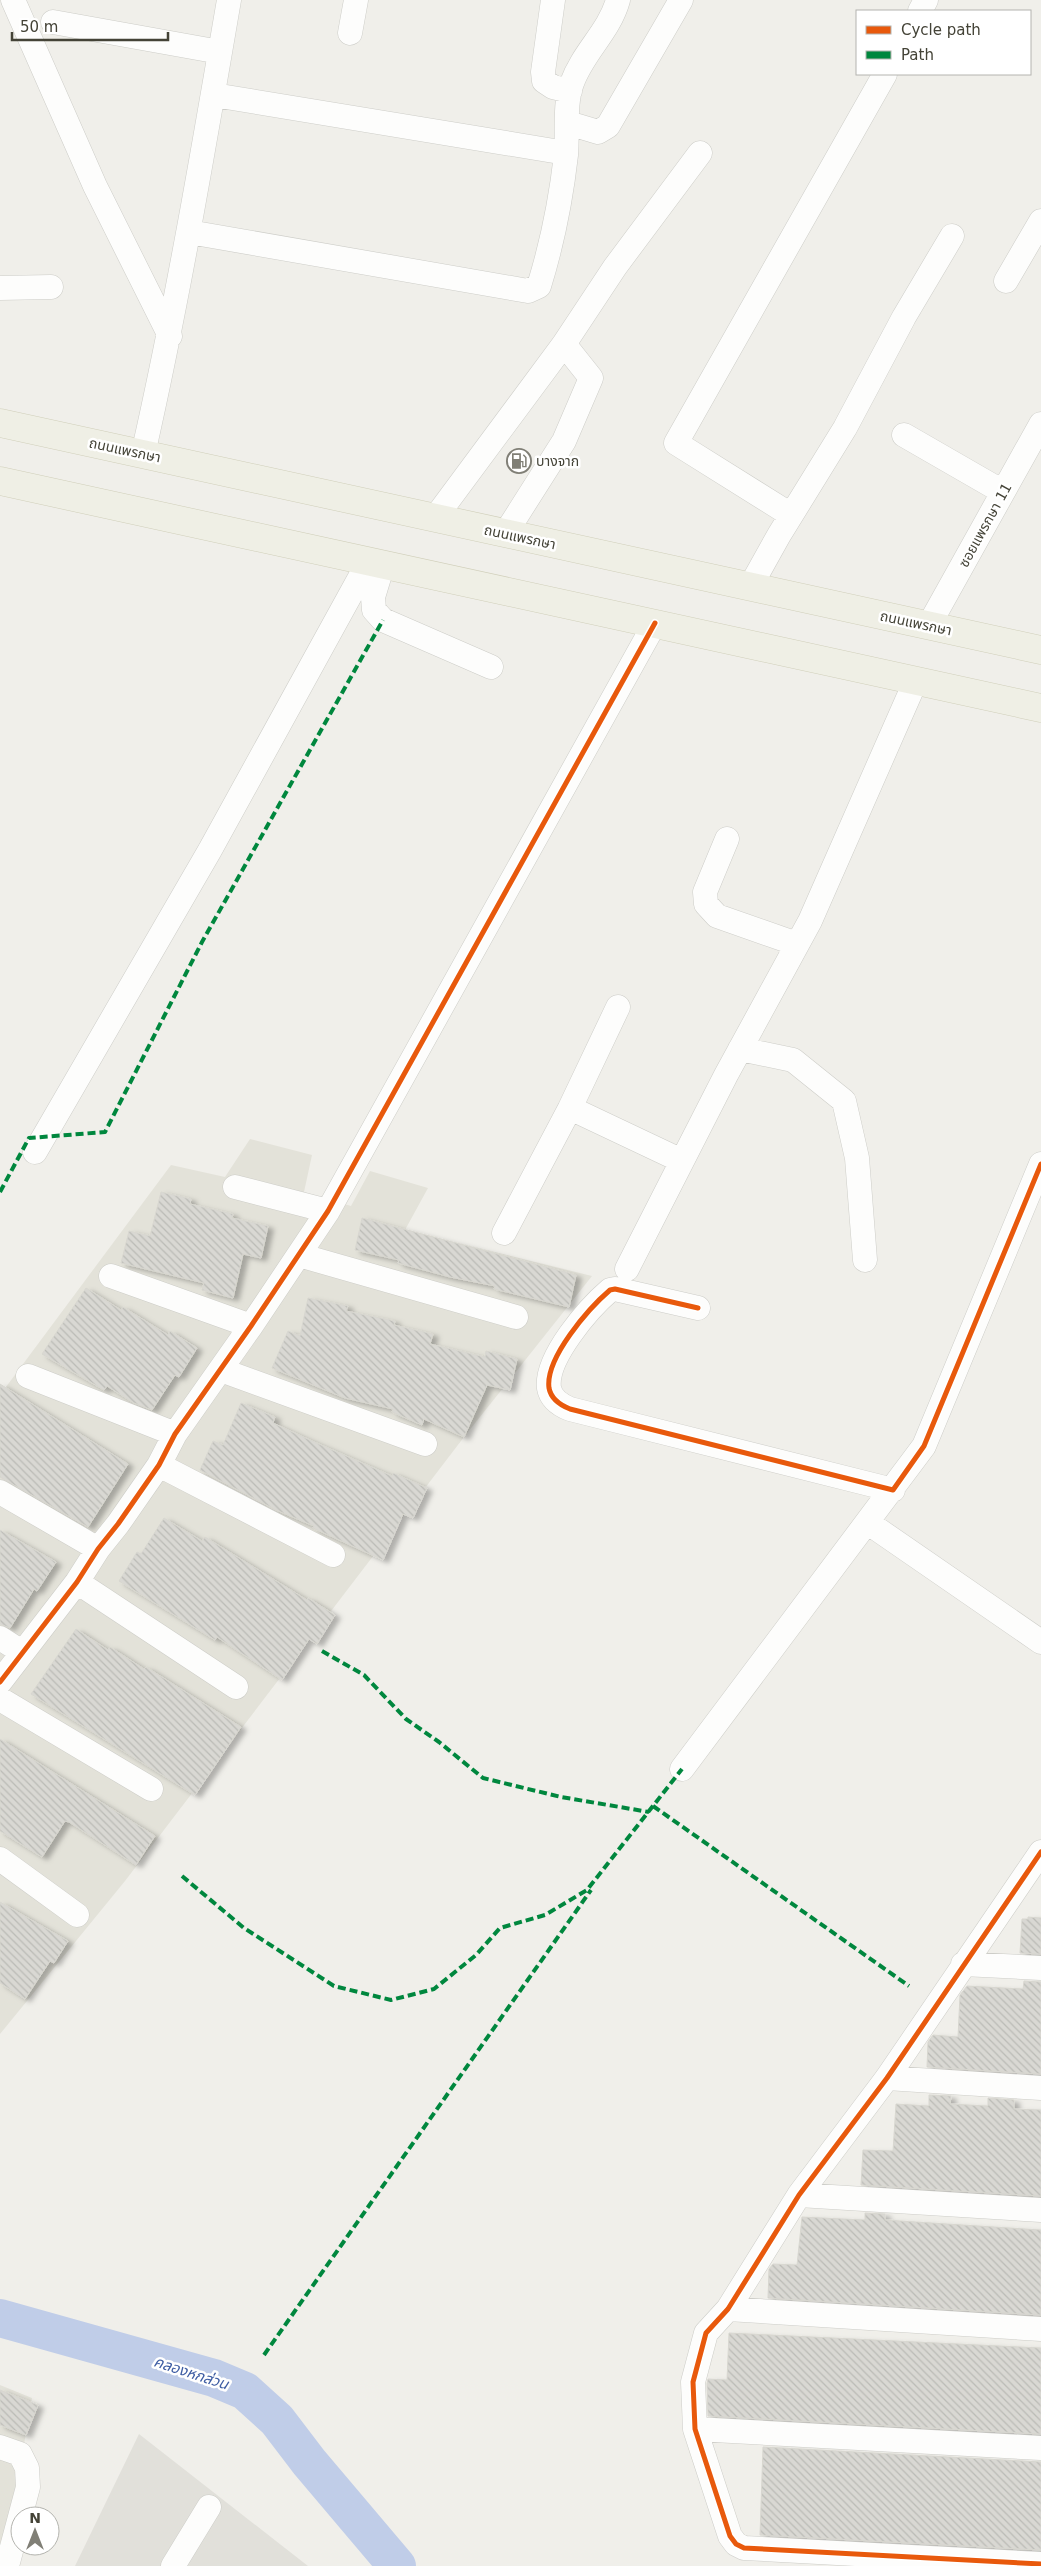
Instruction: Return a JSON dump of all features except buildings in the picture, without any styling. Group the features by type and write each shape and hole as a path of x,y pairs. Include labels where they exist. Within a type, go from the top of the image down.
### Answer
{"main road":[{"name":"ถนนแพรกษา","path":"0,423 1041,650"},
{"path":"0,481 1041,708"}],"street":[{"path":"13,0 95,186 170,336"},
{"path":"143,454 170,336 214,95 229,0"},
{"path":"350,33 356,0"},
{"path":"553,0 543,72 544,81 553,87 570,91"},
{"path":"189,232 528,291 539,286 548,257 566,153 570,91 586,55 606,29 618,0"},
{"path":"568,123 598,132 608,126 680,0"},
{"path":"53,22 220,52"},
{"path":"791,515 676,443 884,75"},
{"path":"214,95 566,153"},
{"path":"435,518 564,344 615,267 700,153"},
{"path":"1006,281 1041,221"},
{"path":"750,587 791,515 845,428 904,317 952,236"},
{"path":"0,288 51,287"},
{"path":"505,534 564,441 591,378 564,344"},
{"name":"ซอยแพรกษา 11","path":"928,625 1041,424"},
{"path":"904,435 1003,492"},
{"path":"376,562 373,597 374,610 383,620 491,667"},
{"path":"35,1152 376,562"},
{"path":"0,1682 77,1582 98,1549 159,1465 176,1434 328,1211 655,623"},
{"path":"627,1268 740,1049 810,921 916,680"},
{"path":"727,839 705,892 706,904 717,916 796,944"},
{"path":"504,1233 570,1108 618,1007"},
{"path":"740,1049 793,1060 844,1101 858,1158 864,1260"},
{"path":"570,1108 682,1161"},
{"path":"682,1769 893,1490 924,1446 1041,1164"},
{"path":"235,1186 328,1211"},
{"path":"299,1255 516,1317"},
{"path":"111,1276 251,1326"},
{"path":"698,1308 615,1289 610,1290 583,1317 557,1358 549,1378 549,1388 554,1399 561,1405 579,1412 893,1490"},
{"path":"221,1370 425,1444"},
{"path":"28,1376 176,1434"},
{"path":"159,1465 333,1555"},
{"path":"0,1492 98,1549"},
{"path":"867,1522 1041,1642"},
{"path":"77,1582 236,1687"},
{"path":"0,1638 22,1652"},
{"path":"0,1699 151,1789"},
{"path":"1041,1852 887,2078 798,2196 728,2309 706,2333 693,2382 695,2429 730,2536 736,2544 744,2548 1008,2564 1041,2564"},
{"path":"0,1859 77,1915"},
{"path":"963,1964 1041,1968"},
{"path":"887,2078 1041,2088"},
{"path":"798,2196 1041,2210"},
{"path":"728,2309 1041,2329"},
{"path":"695,2429 1041,2448"},
{"path":"0,2447 20,2454 27,2468 28,2487 7,2566"},
{"path":"173,2566 209,2507"}],"shaded area":[{"path":"250,1139 312,1155 304,1192 351,1206 370,1171 428,1188 405,1230 592,1276 464,1437 125,1881 0,2034 0,1395 171,1165 225,1177"},
{"path":"0,2385 32,2398 13,2506 10,2506 10,2525 3,2566 0,2566"},
{"path":"139,2434 308,2566 75,2566"}],"waterway":[{"name":"คลองหกส่วน","path":"0,2318 214,2378 245,2391 277,2420 309,2462 397,2566"}],"marked path":[{"path":"0,1192 29,1138 105,1132 202,942 383,620"},
{"path":"322,1651 364,1675 406,1719 439,1742 483,1778 561,1797 649,1812"},
{"path":"182,1876 244,1928 334,1986 391,2000 434,1989 476,1955 500,1928 545,1915 587,1890 682,1769"},
{"path":"653,1806 909,1986"},
{"path":"264,2355 591,1890"}],"cycle path":[{"path":"0,1682 77,1582 98,1549 118,1524 159,1465 175,1434 251,1326 328,1211 655,623"},
{"path":"698,1308 615,1289 610,1290 580,1321 561,1349 550,1376 549,1388 552,1395 559,1403 570,1409 893,1490 924,1446 1041,1164"},
{"path":"1041,1852 887,2078 799,2195 728,2309 706,2333 693,2382 695,2429 730,2536 736,2544 744,2548 1041,2564"}],"place":[{"name":"บางจาก","path":"519,461"}]}
